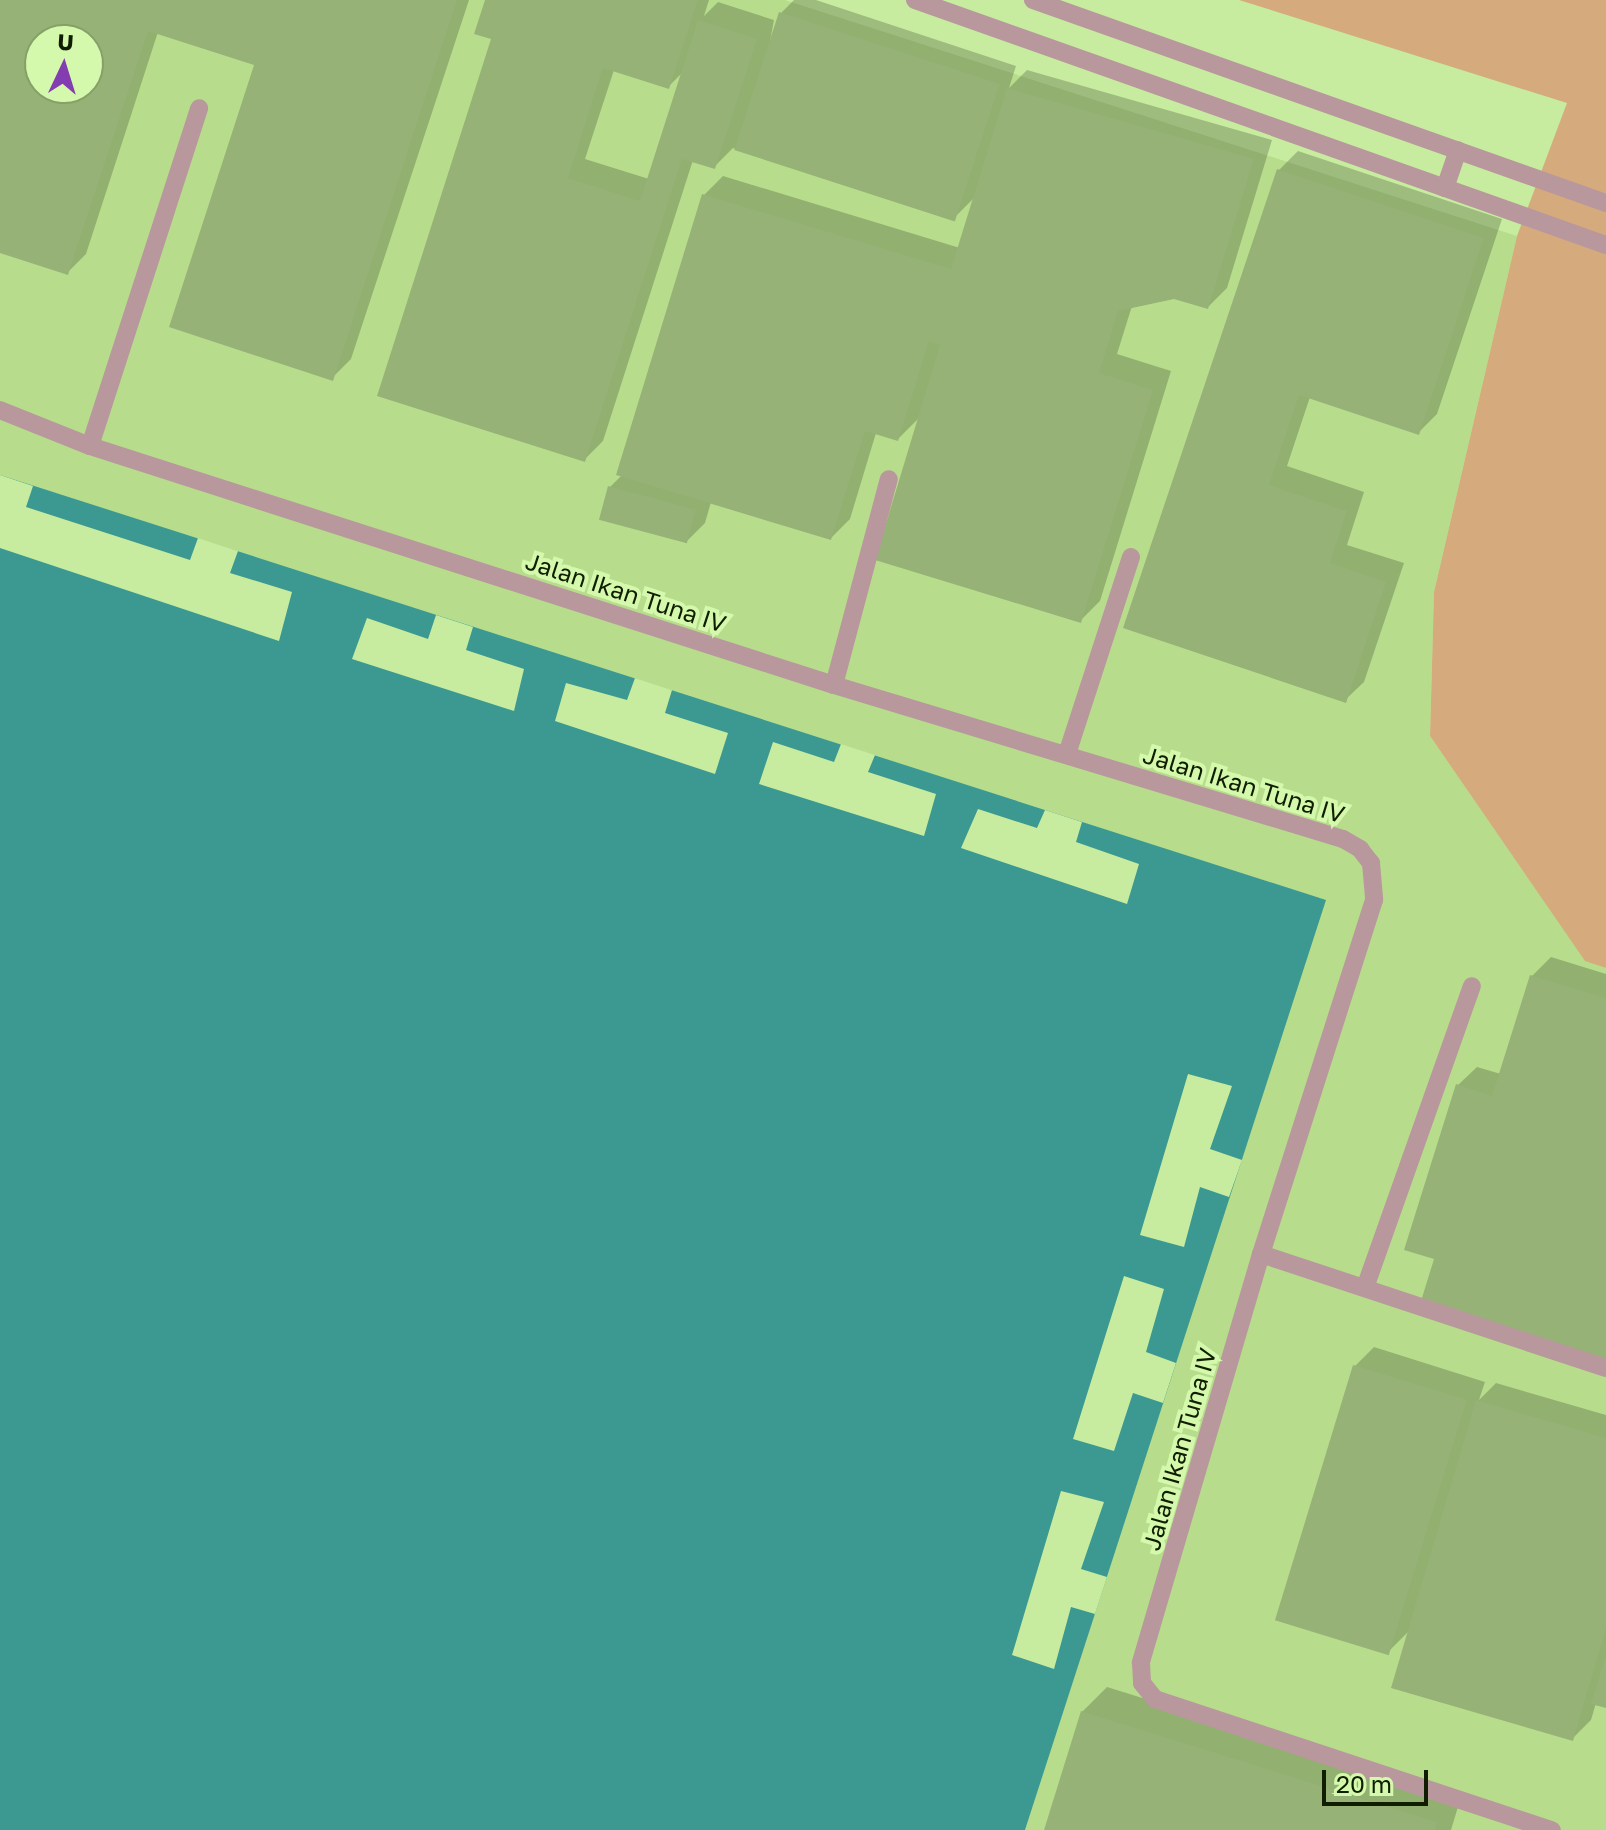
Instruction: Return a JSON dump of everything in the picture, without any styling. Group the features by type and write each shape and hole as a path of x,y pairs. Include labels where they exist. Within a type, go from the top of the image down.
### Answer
{"lane":[{"path":"915,0 1606,245"},
{"path":"1033,0 1606,203"},
{"path":"90,446 199,108"},
{"path":"1445,188 1458,150"},
{"name":"Jalan Ikan Tuna IV","path":"0,410 90,446 834,685 1343,839 1371,863 1374,900 1261,1254 1141,1663 1142,1683 1155,1699 1552,1830"},
{"path":"834,685 889,479"},
{"path":"1067,754 1131,557"},
{"path":"1366,1285 1472,986"},
{"path":"1261,1254 1366,1285 1606,1368"}],"shaded area":[{"path":"0,0 785,0 1517,236 1434,592 1430,736 1585,960 1606,968 1606,1830 1025,1830 1325,900 0,477"},
{"path":"1239,0 1606,0 1606,968 1585,961 1430,736 1434,592 1517,236 1567,103"}],"water":[{"path":"0,475 1326,900 1025,1830 0,1830"}],"pier":[{"path":"0,475 33,486 26,507 190,560 198,538 238,551 230,573 292,592 279,641 0,548"},
{"path":"436,615 473,627 466,650 524,669 514,711 352,659 367,618 428,639"},
{"path":"635,678 672,690 665,713 728,733 715,774 555,721 566,683 627,700"},
{"path":"773,742 834,762 841,744 875,755 868,772 936,794 924,836 759,784"},
{"path":"978,809 1037,828 1045,810 1082,822 1076,842 1139,864 1127,904 961,848"},
{"path":"1188,1074 1232,1086 1210,1149 1242,1160 1229,1197 1200,1187 1184,1247 1140,1235"},
{"path":"1124,1276 1164,1289 1146,1352 1176,1363 1163,1403 1133,1393 1114,1451 1073,1439"},
{"path":"1061,1491 1104,1502 1081,1569 1107,1577 1095,1614 1071,1607 1054,1669 1012,1655"}],"building":[{"path":"0,0 457,0 333,381 169,327 254,65 148,31 68,275 0,253"},
{"path":"485,0 698,0 669,89 603,68 568,178 640,201 698,20 757,39 715,169 682,159 585,462 377,396 491,39 474,34"},
{"path":"779,12 1000,84 955,222 734,150"},
{"path":"1007,88 1254,159 1208,309 1174,299 1118,311 1099,373 1153,390 1081,623 875,560 940,345 929,341 898,441 865,431 831,540 616,475 702,194 951,269"},
{"path":"1277,169 1484,238 1419,435 1299,395 1269,485 1347,511 1330,563 1386,582 1346,703 1123,628"},
{"path":"608,486 696,510 687,543 599,520"},
{"path":"1530,975 1606,998 1606,1359 1421,1301 1434,1259 1404,1250 1456,1084 1492,1096"},
{"path":"1353,1365 1467,1400 1389,1655 1275,1620"},
{"path":"1476,1400 1606,1438 1606,1628 1573,1741 1391,1688"},
{"path":"1606,1658 1606,1708 1591,1704"},
{"path":"1081,1711 1437,1822 1435,1830 1044,1830"}]}
